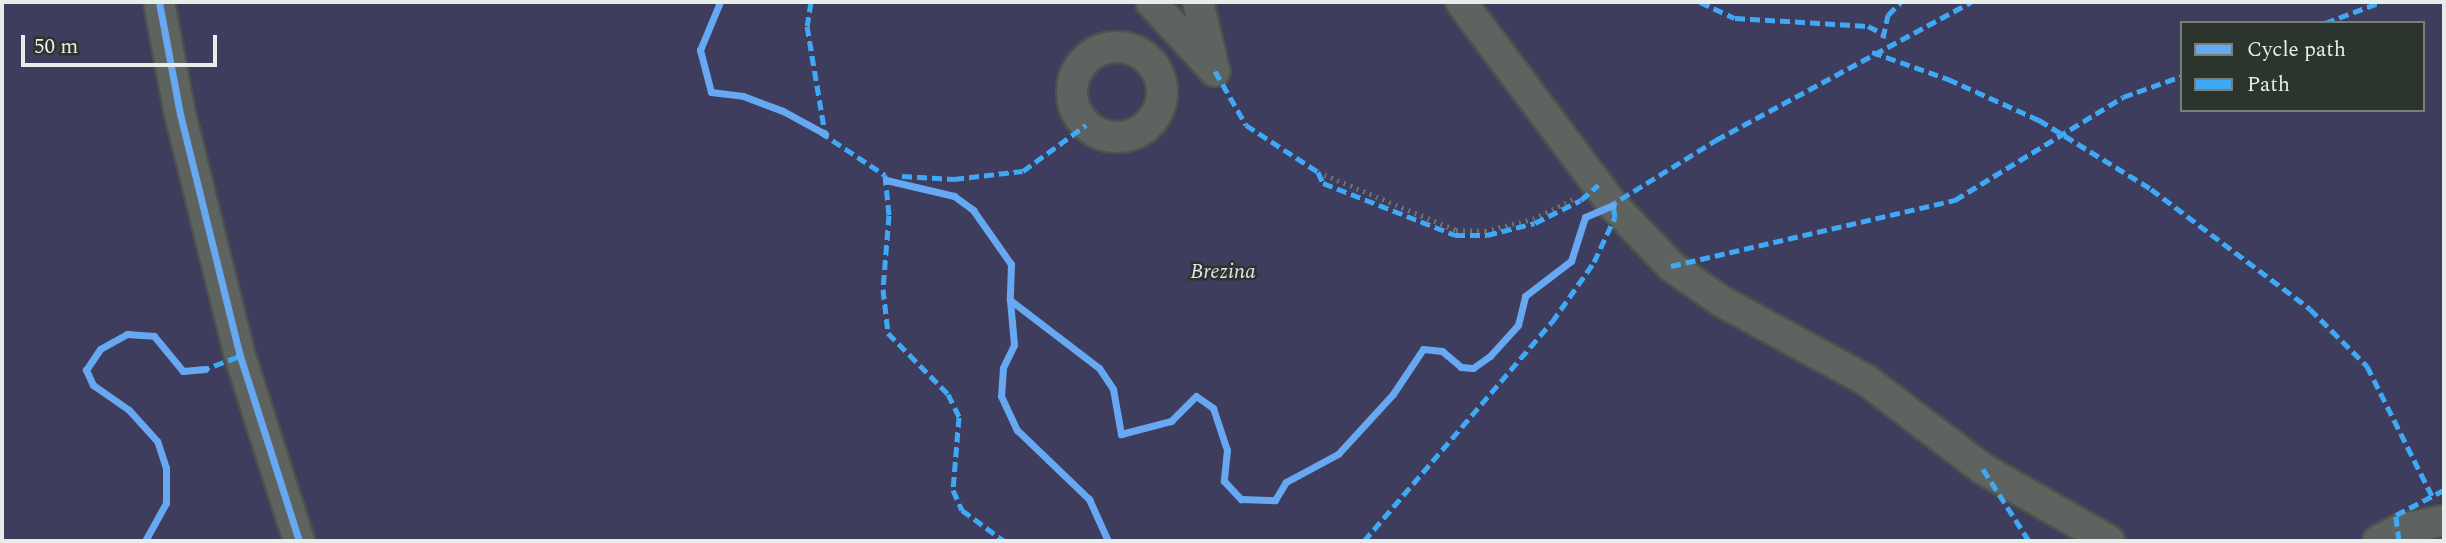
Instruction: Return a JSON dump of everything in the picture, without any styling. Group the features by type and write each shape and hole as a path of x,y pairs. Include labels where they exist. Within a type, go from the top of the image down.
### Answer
{"lane":[{"path":"159,2 180,114 240,356 299,541"},
{"path":"1150,2 1214,71 1198,2"},
{"path":"1141,54 1150,2"},
{"path":"1461,2 1613,205 1671,266 1721,301 1866,380 1983,469 2109,541"},
{"path":"2378,541 2399,530 2442,526"}],"path":[{"path":"1318,172 1456,230 1485,231 1533,219 1578,196"}],"green space":[{"name":"Brezina","path":"2,2 2444,2 2444,541 2,541"}],"marked path":[{"path":"811,2 807,26 825,134"},
{"path":"1700,2 1735,18 1868,26 1882,33"},
{"path":"1883,38 1888,15 1901,2"},
{"path":"1608,207 1716,140 1971,2"},
{"path":"2330,21 2381,2"},
{"path":"1872,52 1948,79 2039,120 2151,189 2310,309 2367,366 2433,498"},
{"path":"1215,71 1246,125 1318,172 1323,183 1455,235 1487,235 1535,223 1581,200 1598,185"},
{"path":"1671,266 1955,200 2123,97 2180,77"},
{"path":"902,176 954,179 1023,171 1086,125"},
{"path":"820,132 885,175 889,215 883,289 888,333 948,394 959,417 953,490 962,510 1004,541"},
{"path":"1364,541 1552,322 1594,262 1615,217 1613,205"},
{"path":"200,371 240,356"},
{"path":"1983,469 2029,541"},
{"path":"2399,541 2396,515 2444,490"}],"cycle path":[{"path":"159,2 180,114 240,356 299,541"},
{"path":"720,2 700,50 711,92 743,96 783,111 825,134"},
{"path":"886,180 954,196 973,210 1011,264 1010,300 1099,368 1113,389 1121,434 1171,421 1196,396 1213,408 1227,450 1224,481 1241,499 1275,500 1286,482 1338,454 1393,394 1423,349 1442,351 1461,367 1473,368 1490,356 1518,325 1525,296 1571,261 1585,217 1613,205"},
{"path":"1010,300 1014,345 1003,368 1001,396 1017,430 1089,499 1108,541"},
{"path":"145,541 166,503 166,468 157,441 129,410 93,385 86,370 100,349 127,334 154,336 183,371 205,369"}]}
